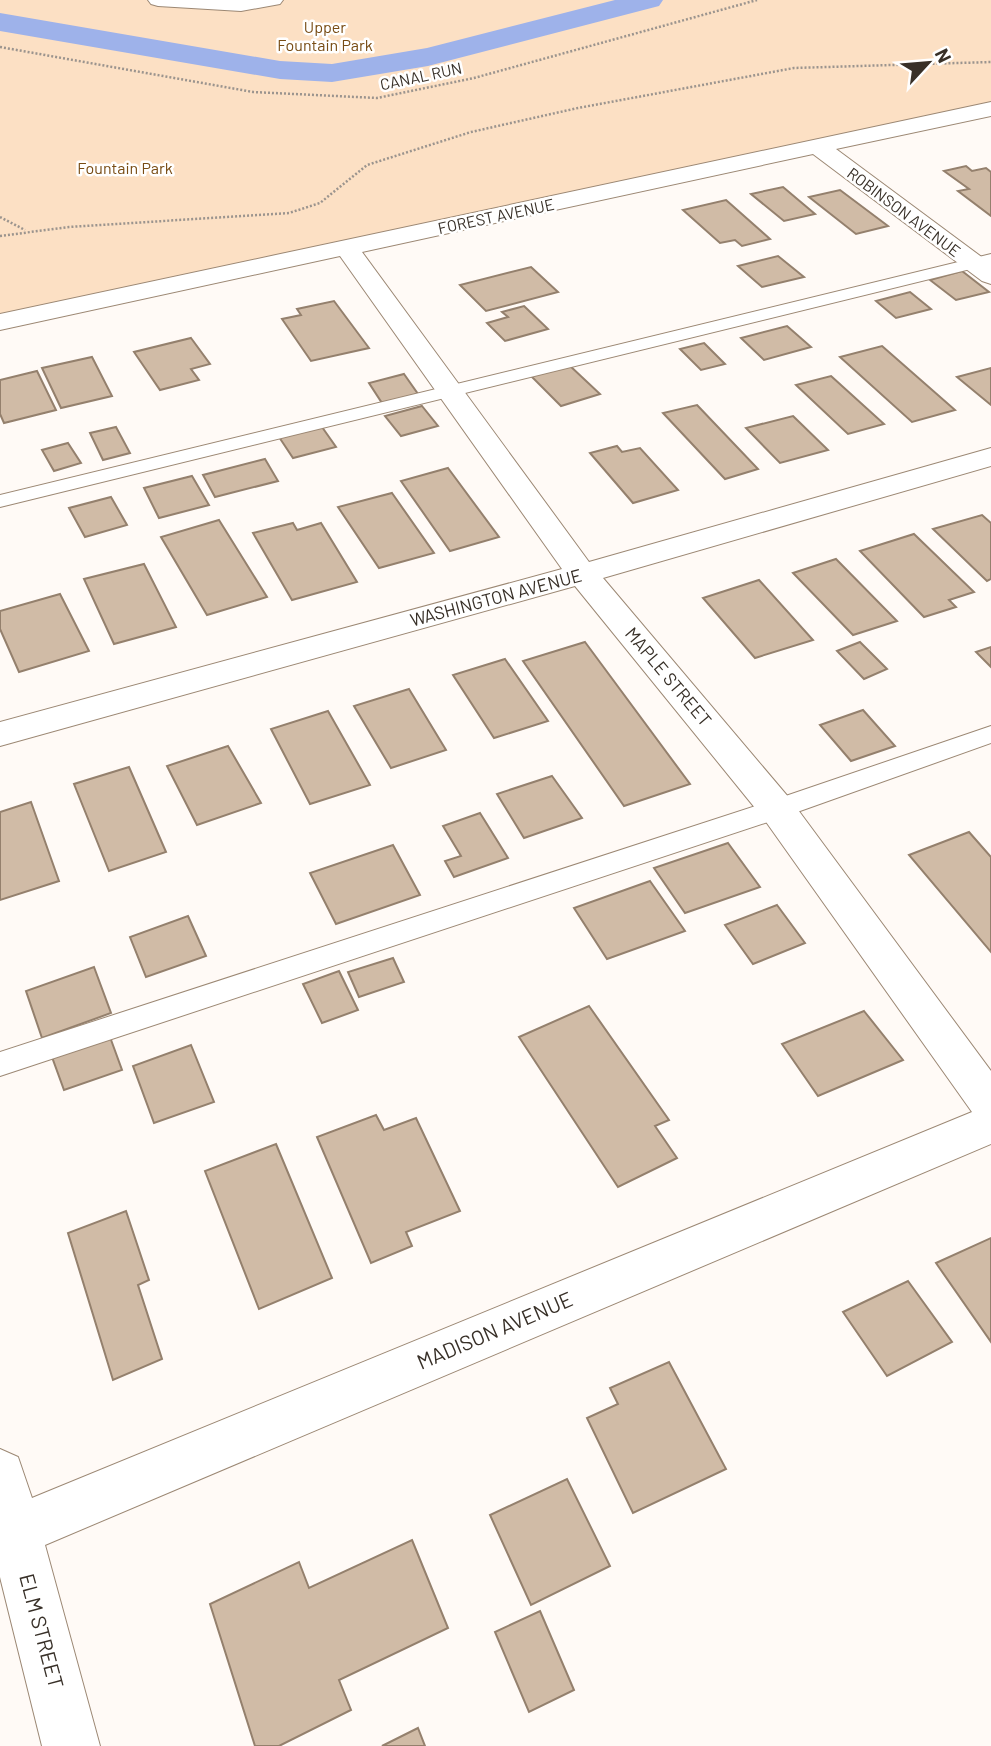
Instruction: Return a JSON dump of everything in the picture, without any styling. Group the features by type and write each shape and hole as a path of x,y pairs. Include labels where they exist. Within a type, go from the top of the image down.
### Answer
{"street":[{"path":"158,0 241,5 273,0"},
{"name":"FOREST AVENUE","path":"0,322 991,109"},
{"name":"ROBINSON AVENUE","path":"818,148 985,266"},
{"name":"MAPLE STREET","path":"346,248 582,574 777,809 991,1105"},
{"name":"WASHINGTON AVENUE","path":"0,734 582,574 991,457"},
{"name":"MADISON AVENUE","path":"7,1535 991,1124"},
{"name":"ELM STREET","path":"0,1475 7,1535 71,1746"}],"lane":[{"path":"0,501 985,266"},
{"path":"0,1064 777,809 991,734"}],"path":[{"name":"CANAL RUN","path":"0,47 253,92 377,98 474,78 757,0"},
{"path":"0,236 26,230 289,213 320,203 367,165 471,132 578,108 794,68 991,62"},
{"path":"0,217 26,230"}],"green space":[{"name":"Fountain Park","path":"0,0 991,0 991,109 0,322"}],"building":[{"path":"966,166 972,171 986,168 991,172 991,216 958,191 969,189 944,171"},
{"path":"783,187 815,214 784,221 751,194"},
{"path":"840,190 888,226 856,234 809,197"},
{"path":"726,200 770,239 742,246 735,240 720,243 683,210"},
{"path":"778,256 804,277 762,287 738,266"},
{"path":"531,267 558,292 486,311 460,285"},
{"path":"962,271 989,292 956,300 930,280"},
{"path":"910,292 931,309 896,318 876,301"},
{"path":"334,301 369,348 311,361 282,319 301,315 297,309"},
{"path":"524,306 548,329 505,341 487,323 508,317 502,312"},
{"path":"787,326 811,347 764,360 741,338"},
{"path":"191,338 210,364 191,369 199,380 160,390 134,352"},
{"path":"704,343 725,364 701,370 680,349"},
{"path":"882,346 955,410 912,422 840,357"},
{"path":"92,357 112,396 61,408 42,368"},
{"path":"568,364 600,394 561,406 531,376"},
{"path":"991,368 991,405 957,377"},
{"path":"37,371 56,410 4,423 0,414 0,380"},
{"path":"404,374 418,394 382,403 369,383"},
{"path":"831,376 884,424 848,434 796,385"},
{"path":"697,405 758,469 725,479 663,413"},
{"path":"422,406 438,426 401,436 385,416"},
{"path":"793,416 828,450 780,463 746,428"},
{"path":"116,427 130,453 103,460 90,433"},
{"path":"322,427 336,447 293,458 279,437"},
{"path":"68,443 81,463 54,471 42,450"},
{"path":"617,446 622,452 640,448 678,490 633,503 590,453"},
{"path":"265,459 278,481 215,497 203,475"},
{"path":"448,468 499,537 450,551 401,481"},
{"path":"192,476 209,505 159,518 144,488"},
{"path":"392,493 434,553 379,568 338,507"},
{"path":"111,497 127,525 85,537 69,508"},
{"path":"982,515 991,523 991,579 987,581 933,529"},
{"path":"219,520 267,597 207,615 161,537"},
{"path":"293,523 297,530 321,523 357,582 292,600 253,533"},
{"path":"914,534 974,592 949,600 956,607 924,617 860,551"},
{"path":"836,559 897,621 853,635 793,573"},
{"path":"144,564 176,627 114,644 84,579"},
{"path":"759,580 813,640 755,658 703,598"},
{"path":"60,594 89,651 19,672 0,629 0,611"},
{"path":"585,642 690,784 624,806 523,661"},
{"path":"860,642 887,669 864,679 837,651"},
{"path":"991,647 991,667 976,652"},
{"path":"505,659 548,721 494,738 453,675"},
{"path":"409,689 446,750 391,768 354,706"},
{"path":"863,710 895,746 851,761 820,725"},
{"path":"328,711 370,785 310,804 271,729"},
{"path":"228,746 261,803 197,825 167,766"},
{"path":"129,767 166,852 109,871 74,784"},
{"path":"552,776 582,818 524,838 497,794"},
{"path":"31,802 59,881 0,900 0,812"},
{"path":"480,813 508,858 454,877 445,861 461,856 443,826"},
{"path":"969,832 991,857 991,952 909,855"},
{"path":"728,843 760,887 685,913 654,868"},
{"path":"393,845 420,895 336,924 310,873"},
{"path":"650,881 685,931 607,959 574,908"},
{"path":"777,905 805,943 753,964 725,925"},
{"path":"188,916 206,956 146,977 130,937"},
{"path":"393,958 404,982 359,997 348,972"},
{"path":"94,967 111,1013 42,1038 26,991"},
{"path":"339,971 358,1010 322,1023 303,984"},
{"path":"589,1006 669,1120 655,1126 677,1158 618,1187 519,1037"},
{"path":"864,1011 903,1060 818,1096 782,1044"},
{"path":"110,1037 122,1070 64,1090 52,1057"},
{"path":"191,1045 214,1102 154,1123 133,1066"},
{"path":"376,1115 384,1130 416,1118 460,1211 406,1232 412,1246 371,1263 317,1137"},
{"path":"276,1144 332,1278 259,1309 205,1171"},
{"path":"126,1211 149,1280 138,1285 162,1359 113,1380 68,1233"},
{"path":"991,1238 991,1342 936,1263"},
{"path":"908,1281 952,1342 887,1376 843,1312"},
{"path":"669,1362 726,1469 633,1513 587,1418 618,1404 610,1388"},
{"path":"567,1479 610,1566 531,1605 490,1515"},
{"path":"412,1540 448,1628 339,1680 351,1710 279,1746 255,1746 210,1604 299,1562 309,1588"},
{"path":"540,1611 574,1690 529,1712 495,1632"},
{"path":"418,1728 425,1746 382,1746"}],"waterway":[{"path":"0,22 280,70 332,73 428,57 649,0"}],"park label":[{"name":"Upper Fountain Park","path":"325,36"}]}
